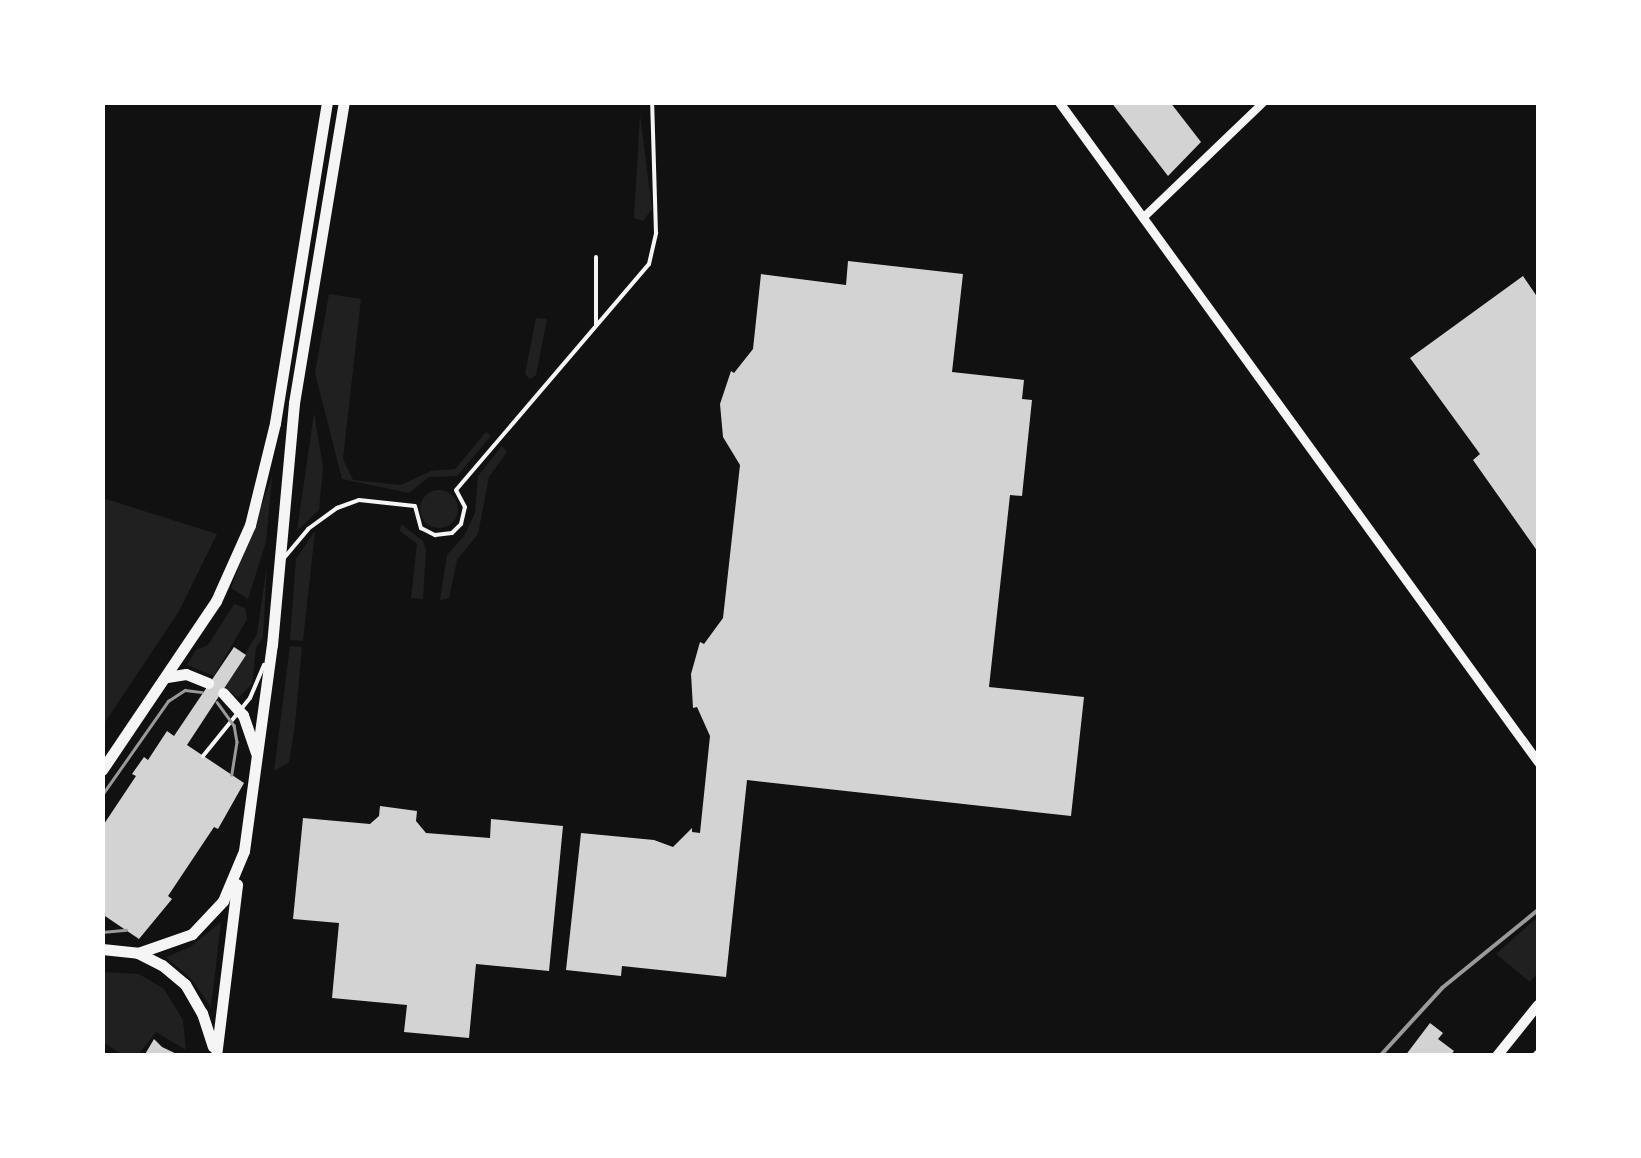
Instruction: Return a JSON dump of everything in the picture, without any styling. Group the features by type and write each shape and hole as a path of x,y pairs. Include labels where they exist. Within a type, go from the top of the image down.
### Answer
{"main road":[{"path":"102,770 216,601 258,498 278,409 327,102"},
{"path":"215,1056 258,762 294,402 344,102"},
{"path":"167,676 186,674 208,683"},
{"path":"223,693 239,710 258,762"},
{"path":"138,953 180,942 214,914 244,851"},
{"path":"105,947 138,953 162,965 185,984 202,1013 215,1056"},
{"path":"1497,1056 1538,1004"}],"street":[{"path":"1059,102 1538,762"},
{"path":"1143,218 1264,102"}],"lane":[{"path":"278,571 286,554 308,530 336,508 359,500 415,506 422,528 435,536 457,529 465,507 456,490 649,264 656,233 652,102"},
{"path":"596,257 596,325"},
{"path":"203,756 250,698 272,645"}],"shaded area":[{"path":"640,115 652,209 643,221 634,218"},
{"path":"329,294 361,299 343,459 353,480 401,485 431,471 455,469 486,432 491,436 457,476 429,477 409,493 342,479 315,373"},
{"path":"536,318 547,319 536,375 530,379 525,374"},
{"path":"314,413 323,467 319,510 297,531"},
{"path":"502,446 507,452 489,477 478,534 457,560 449,598 440,600 447,555 464,536 475,513 478,476"},
{"path":"272,477 266,542 248,599 231,588"},
{"path":"439,490 452,496 458,509 452,522 439,528 426,522 420,509 426,496"},
{"path":"103,498 217,534 179,611 103,725"},
{"path":"401,524 423,541 426,550 423,599 411,598 417,544 400,531"},
{"path":"315,531 303,641 290,640 296,559"},
{"path":"267,565 263,637 256,648 252,684 238,698 225,687 257,634"},
{"path":"234,604 245,608 247,619 214,676 187,665 196,650 208,645"},
{"path":"290,646 302,647 295,724 289,762 274,771"},
{"path":"1538,917 1538,972 1530,982 1496,954"},
{"path":"221,922 211,1007 192,980 166,957 190,947"},
{"path":"103,972 139,974 164,989 183,1020 186,1050 156,1032 138,1055 123,1055 103,1042"}],"building":[{"path":"1111,102 1170,102 1201,142 1168,176"},
{"path":"848,261 963,274 952,372 1024,380 1022,399 1032,400 1022,496 1010,495 989,687 1084,697 1071,816 747,780 726,977 622,966 621,976 566,970 581,833 654,840 673,847 692,828 692,832 700,833 710,736 697,707 693,708 691,674 700,642 704,644 723,618 740,465 723,437 720,404 731,371 734,373 753,349 761,274 846,285"},
{"path":"1523,276 1538,298 1538,552 1473,460 1480,454 1410,358"},
{"path":"234,647 246,655 187,745 244,783 218,829 214,827 168,896 172,899 139,939 102,914 102,827 144,757 148,760 167,731 174,736"},
{"path":"380,806 417,811 416,821 426,833 490,838 491,819 563,826 549,971 476,964 469,1038 404,1032 407,1005 332,998 339,923 293,919 303,818 370,824 379,816"},
{"path":"1430,1023 1443,1033 1438,1039 1454,1051 1450,1056 1405,1056"},
{"path":"154,1039 162,1047 181,1056 144,1056"}],"tram line":[{"path":"102,795 168,701 185,690 202,692"},
{"path":"217,702 234,725 237,742 232,775"},
{"path":"102,932 126,930"}],"railway":[{"path":"1380,1056 1442,988 1538,910"}]}
